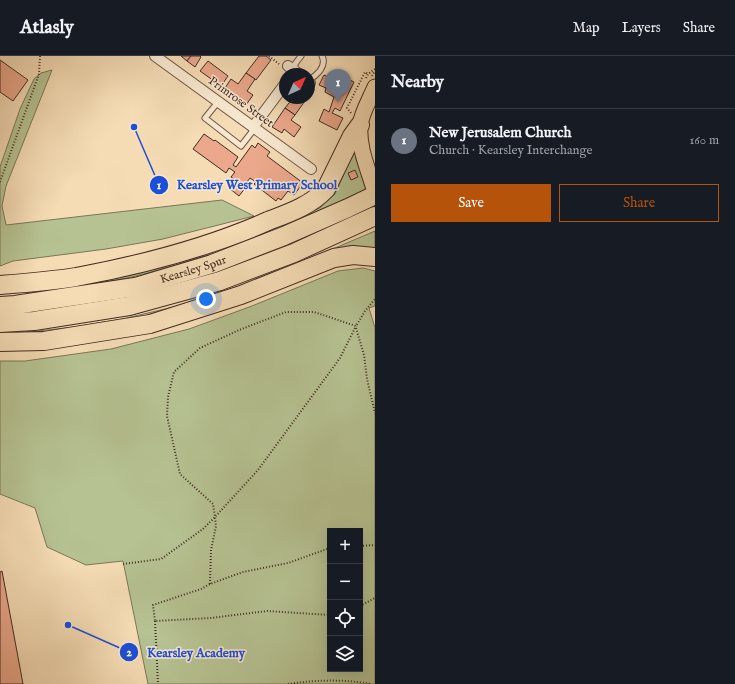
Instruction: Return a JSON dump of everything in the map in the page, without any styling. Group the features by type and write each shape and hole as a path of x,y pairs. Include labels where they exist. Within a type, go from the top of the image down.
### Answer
{"highway":[{"path":"0,286 74,277 166,257 250,229 306,206 326,189 352,136 360,125"},
{"name":"Kearsley Spur","path":"0,306 120,289 212,264 348,208 375,191"},
{"name":"Kearsley Spur","path":"0,323 34,321 129,306 220,281 294,253 375,216"},
{"path":"0,342 44,341 150,324 241,295 334,258 353,255 375,257"}],"main road":[{"path":"374,92 365,110 360,125 360,141 375,191"}],"street":[{"name":"Primrose Street","path":"155,56 311,170"},
{"path":"254,128 279,93"}],"lane":[{"path":"294,68 300,56"},
{"path":"315,76 323,64 324,60 322,56"},
{"path":"218,102 205,118 241,146 254,128"}],"path":[{"path":"0,182 39,74 40,56"},
{"path":"123,564 161,559 203,528 215,517 258,470 336,364 365,311 375,299"},
{"path":"210,584 211,550 216,526 213,504 180,474 167,416 168,396 174,372 200,348 239,330 286,312 314,312 356,326"},
{"path":"356,326 364,355 367,379 375,413"},
{"path":"363,546 375,545"},
{"path":"158,684 154,605 202,589 210,584 243,572 288,562 327,549"},
{"path":"363,604 375,598"},
{"path":"155,621 211,618 267,611 327,615"},
{"path":"288,684 329,680 371,684"}],"green space":[{"path":"52,70 6,186 2,206 6,225 222,200 254,216 163,239 106,249 13,261 0,266 0,167 20,109 34,79 41,73"},
{"path":"355,149 366,187 364,191 307,217 220,251 161,269 105,282 26,293 235,242 320,208 335,194"},
{"path":"375,231 375,251 121,323 0,338 0,332 21,329 30,332 73,327 122,319 182,305 236,288"},
{"path":"363,268 375,271 375,306 369,308 375,328 375,684 148,684 123,561 86,565 47,547 35,508 0,494 0,361 25,361 111,349 189,329 252,306 338,271"}],"building":[{"path":"181,56 191,56 187,61"},
{"path":"191,56 201,57 195,67 187,61"},
{"path":"259,56 266,56 271,60 256,80 246,73"},
{"path":"0,60 28,80 13,101 0,92"},
{"path":"208,61 228,76 221,86 200,71"},
{"path":"333,72 354,82 340,111 335,108 332,113 343,118 337,130 319,121 324,109 329,112 334,97 325,92 326,88 319,85 324,75 330,78"},
{"path":"246,73 255,79 247,91 253,95 246,105 225,88 231,79 238,84"},
{"path":"288,104 303,104 295,115 285,108"},
{"path":"285,108 295,115 291,120 301,127 294,137 284,129 282,133 272,127"},
{"path":"204,134 238,157 233,165 236,167 252,145 255,148 258,143 270,152 267,156 303,183 294,195 288,191 281,200 278,198 276,201 254,184 256,182 250,178 247,182 249,183 239,196 229,188 235,180 231,177 235,172 229,168 226,173 193,149"},
{"path":"355,170 358,177 351,180 348,173"},
{"path":"2,571 23,684 0,684 0,572"}],"place":[{"name":"New Jerusalem Church","path":"338,102"},
{"name":"Kearsley West Primary School","path":"134,127"},
{"name":"Kearsley Academy","path":"68,625"}]}
